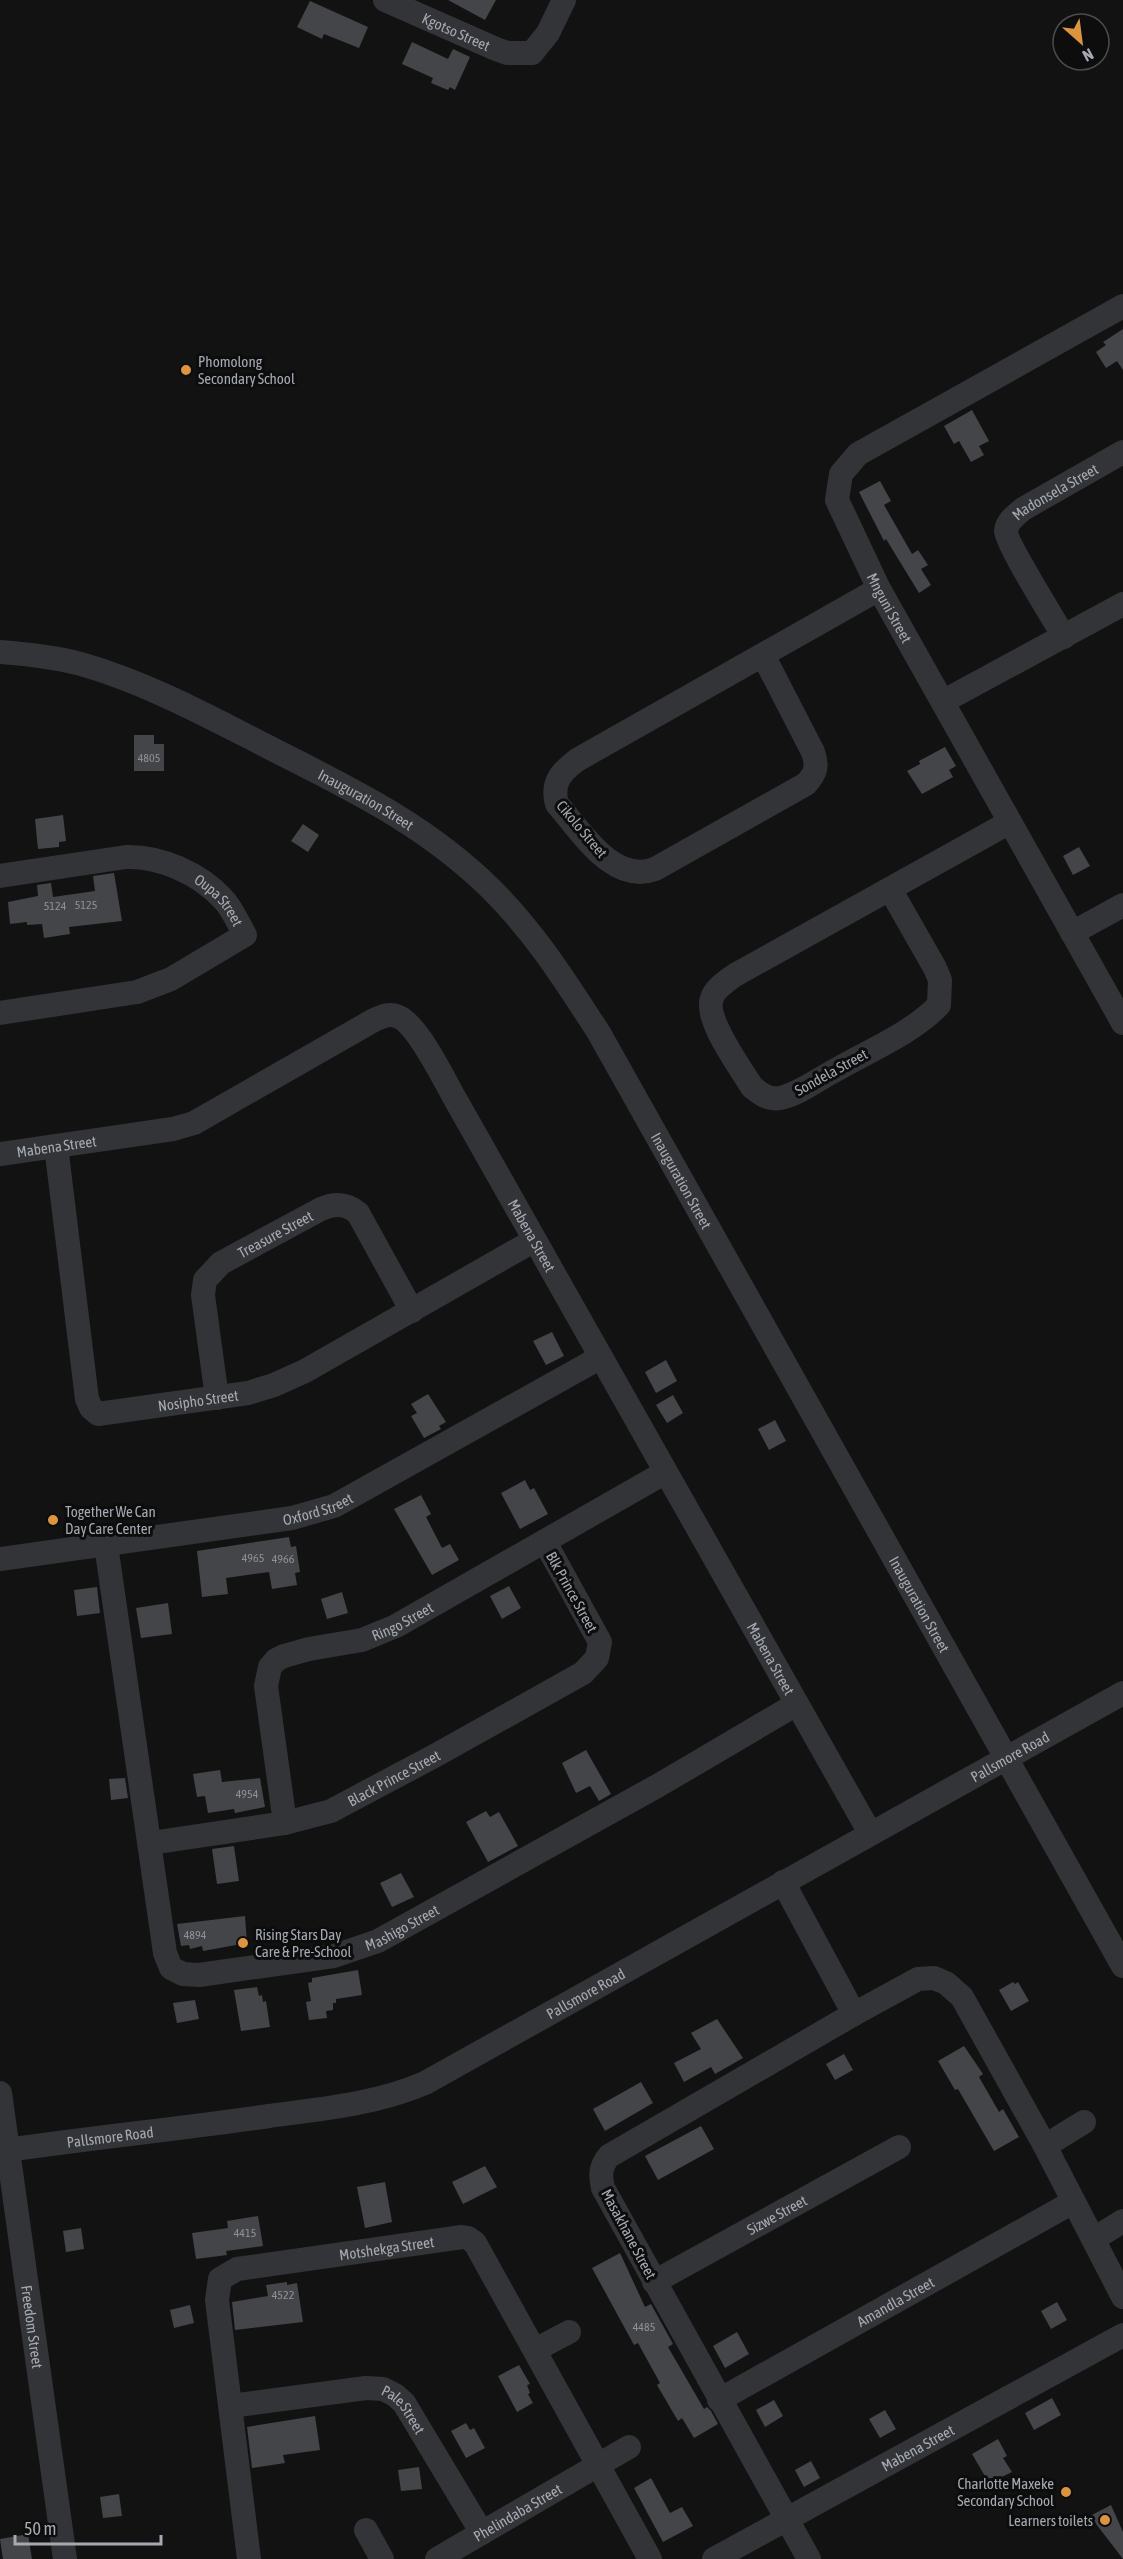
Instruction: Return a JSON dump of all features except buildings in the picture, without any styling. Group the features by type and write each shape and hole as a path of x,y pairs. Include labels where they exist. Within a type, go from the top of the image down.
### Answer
{"street":[{"name":"Kgotso Street","path":"385,0 507,53 532,53 548,33 564,0"},
{"name":"Mnguni Street","path":"1123,306 858,454 847,464 841,474 837,500 879,589 1123,1023"},
{"name":"Madonsela Street","path":"1064,638 1013,550 1006,531 1009,522 1023,509 1123,452"},
{"name":"Cikolo Street","path":"763,655 813,752 817,768 813,776 806,784 655,869 638,874 611,862 598,852 557,804 556,782 564,770 577,760 879,589"},
{"path":"944,702 1123,604"},
{"name":"Inauguration Street","path":"0,652 51,657 121,677 178,701 394,813 436,841 490,888 517,916 545,952 599,1033 1123,1966"},
{"name":"Sondela Street","path":"890,889 935,968 940,980 939,1005 906,1030 792,1095 770,1099 761,1094 752,1087 714,1023 710,1014 712,995 735,975 1010,822"},
{"name":"Oupa Street","path":"0,876 126,857 146,857 163,862 207,885 225,900 245,935 154,987 137,992 0,1013"},
{"path":"1072,933 1123,904"},
{"name":"Mabena Street","path":"0,1154 194,1124 374,1020 395,1015 409,1024 417,1034 795,1705 870,1833"},
{"name":"Nosipho Street","path":"56,1146 86,1394 91,1408 98,1414 248,1393 286,1381 533,1241"},
{"name":"Treasure Street","path":"217,1398 202,1295 205,1280 221,1263 321,1209 338,1204 346,1205 358,1213 412,1311"},
{"name":"Oxford Street","path":"0,1559 292,1518 324,1509 601,1357"},
{"name":"Ringo Street","path":"285,1823 266,1686 270,1667 276,1660 292,1652 376,1636 664,1473"},
{"name":"Blk Prince Street","path":"545,1542 600,1642"},
{"name":"Mashigo Street","path":"106,1545 151,1843 165,1953 171,1968 183,1974 199,1976 334,1956 378,1941 659,1785 795,1705"},
{"name":"Black Prince Street","path":"151,1843 285,1823 321,1815 583,1673 597,1658 600,1642"},
{"name":"Pallsmore Road","path":"4,2150 136,2135 308,2111 383,2099 402,2093 426,2083 1123,1693"},
{"path":"783,1882 854,2014"},
{"name":"Masakhane Street","path":"808,2559 603,2188 602,2165 609,2156 854,2014 918,1979 934,1978 946,1983 962,1998 1045,2146"},
{"name":"Freedom Street","path":"0,2093 4,2150 65,2559"},
{"path":"1084,2122 1045,2146 1123,2297"},
{"name":"Sizwe Street","path":"654,2282 899,2147"},
{"name":"Amandla Street","path":"719,2400 1073,2202"},
{"path":"1094,2238 1123,2221"},
{"name":"Motshekga Street","path":"249,2559 218,2290 220,2279 228,2272 237,2269 456,2237 468,2238 475,2244 650,2559"},
{"path":"535,2350 569,2332"},
{"name":"Mabena Street","path":"714,2559 1123,2335"},
{"name":"Pale Street","path":"231,2406 366,2388 383,2389 395,2395 414,2418 482,2534"},
{"name":"Phelindaba Street","path":"437,2559 629,2447"},
{"path":"366,2530 382,2559"}],"place":[{"name":"Phomolong Secondary School","path":"186,370"},
{"name":"Together We Can Day Care Center","path":"53,1520"},
{"name":"Rising Stars Day Care & Pre-School","path":"243,1943"},
{"name":"Charlotte Maxeke Secondary School","path":"1066,2492"},
{"name":"Learners toilets","path":"1105,2520"}]}
